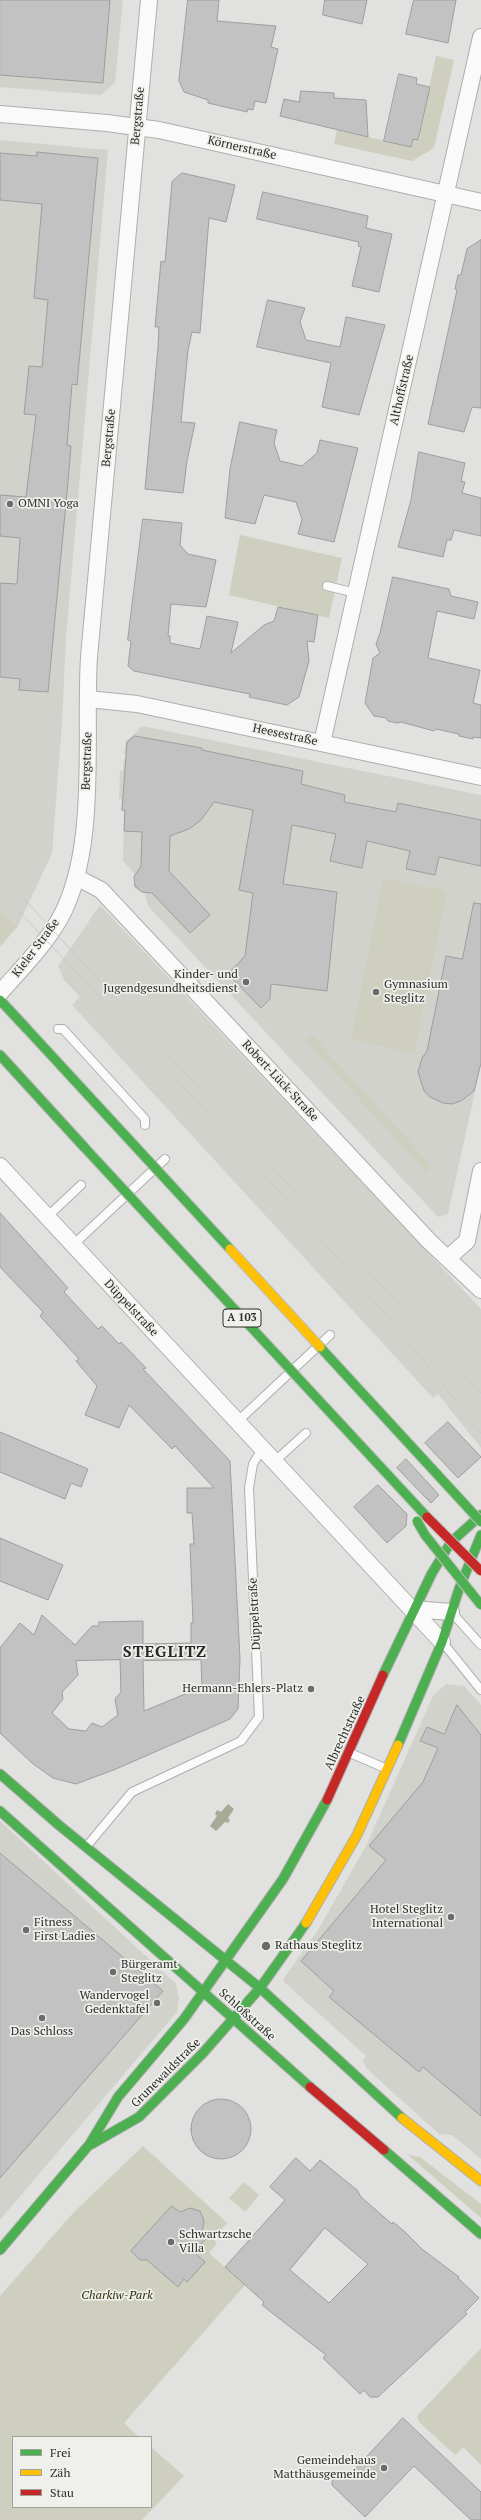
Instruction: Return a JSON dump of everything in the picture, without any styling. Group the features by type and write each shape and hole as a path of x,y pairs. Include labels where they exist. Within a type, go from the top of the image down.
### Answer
{"main road":[{"path":"0,1000 481,1522"},
{"name":"A 103","path":"0,1055 399,1489"},
{"path":"399,1489 481,1570"},
{"path":"399,1489 425,1535 481,1605"},
{"name":"Albrechtstraße","path":"204,1992 227,1961 305,1844 350,1752 413,1609 452,1542 481,1515"},
{"path":"260,1988 304,1927 357,1835 388,1770 442,1642 451,1612 481,1535"},
{"path":"0,1774 260,1988 368,2089 433,2144 481,2181"},
{"name":"Schloßstraße","path":"0,1811 204,1992 233,2020 481,2234"},
{"name":"Grunewaldstraße","path":"89,2146 139,2117 203,2053 260,1988"},
{"name":"Grunewaldstraße","path":"0,2250 89,2146 118,2097 204,1992"}],"street":[{"name":"Bergstraße","path":"76,877 83,845 89,657 149,0"},
{"name":"Althoffstraße","path":"322,743 481,38"},
{"name":"Körnerstraße","path":"0,114 137,126 481,202"},
{"name":"Heesestraße","path":"88,699 137,704 481,777"},
{"name":"Kieler Straße","path":"0,993 59,920 76,877"},
{"name":"Robert-Lück-Straße","path":"76,877 101,890 429,1241 481,1290"},
{"name":"Düppelstraße","path":"0,1166 274,1462 413,1609 442,1642"},
{"path":"448,1258 467,1241 481,1172"},
{"path":"413,1609 451,1612"}],"lane":[{"path":"327,586 356,592"},
{"path":"58,1029 63,1029 146,1119 145,1125"},
{"path":"73,1245 165,1159"},
{"path":"47,1217 81,1185"},
{"path":"237,1422 330,1335"},
{"path":"274,1462 306,1433"},
{"name":"Düppelstraße","path":"86,1846 132,1792 241,1741 259,1717 249,1488 253,1464 262,1449"},
{"path":"451,1612 481,1645"},
{"path":"442,1642 478,1681 481,1690"},
{"path":"350,1752 388,1770"}],"shaded area":[{"path":"0,0 123,0 115,83 101,95 0,87"},
{"path":"0,140 108,150 66,638 62,723 52,853 18,926 0,910"},
{"name":"Gymnasium Steglitz","path":"142,726 481,795 481,1050 477,1060 480,1069 448,1214 438,1217 148,906 145,894 134,888 134,873 123,861 124,811 121,811 122,799 119,798 120,771 123,771 124,759 127,760 128,757 124,753 126,742"},
{"path":"100,905 481,1309 481,1448 438,1394 433,1398 72,1005 80,997 64,980 58,966"},
{"path":"446,1684 464,1686 481,1705 481,2159 452,2135 439,2134 366,2068 363,2060 366,2056 284,1982 284,1978 318,1930 367,1844 433,1696"},
{"path":"228,1804 234,1809 228,1818 230,1820 228,1823 225,1822 216,1831 210,1826 217,1816 215,1814 217,1810 221,1812"},
{"path":"0,1821 176,1984 179,1999 177,2012 0,2220"}],"green space":[{"path":"436,56 454,60 434,148 412,161 334,144 337,130 411,147 413,139 420,140 419,135"},
{"path":"240,535 342,558 329,618 229,595"},
{"path":"383,878 447,891 414,1053 351,1040"},
{"path":"0,910 18,926 0,947"},
{"path":"311,1034 432,1166 426,1172 305,1040"},
{"name":"Charkiw-Park","path":"143,2146 227,2223 213,2239 217,2243 209,2253 245,2285 124,2423 138,2436 12,2436 12,2508 152,2508 152,2448 184,2476 142,2520 0,2520 0,2296 74,2212"},
{"path":"408,2155 420,2157 481,2204 481,2218"},
{"path":"244,2182 259,2195 245,2212 229,2198"},
{"path":"481,2348 481,2465 463,2447 455,2455 419,2422 417,2416"}],"building":[{"path":"0,0 110,0 103,83 0,75"},
{"path":"188,0 219,0 217,21 276,26 271,47 278,49 266,103 255,101 253,110 248,109 247,112 208,103 208,100 184,92 179,81"},
{"path":"325,0 367,0 362,24 323,15"},
{"path":"414,0 456,0 448,43 406,34"},
{"path":"399,74 417,78 416,84 430,87 418,140 413,139 411,147 384,141"},
{"path":"301,91 334,93 334,98 366,100 368,137 280,116 284,99 299,102"},
{"path":"37,152 98,158 77,385 72,384 67,445 71,446 48,692 19,690 20,679 0,677 0,583 17,584 20,538 0,536 0,495 26,497 36,415 24,414 29,366 42,367 48,300 34,298 42,204 0,200 0,153 37,156"},
{"path":"182,173 235,185 226,222 209,218 200,333 192,332 188,350 181,422 195,423 187,461 183,493 145,489 158,347 159,327 155,327 161,261 165,262 172,182"},
{"path":"263,192 368,216 366,228 392,234 379,292 352,286 361,247 358,246 359,242 257,219"},
{"path":"481,240 481,408 472,407 464,432 428,424 457,290 455,289 458,275 461,275 467,249"},
{"path":"268,300 305,308 300,322 306,340 340,347 346,317 385,325 359,415 322,407 331,363 257,347"},
{"path":"240,422 277,430 274,443 280,461 302,466 317,453 320,440 358,448 334,542 298,534 302,519 296,502 264,495 255,524 225,518 230,469"},
{"path":"419,452 465,463 461,481 465,482 462,493 481,498 481,536 454,530 451,540 447,540 443,557 398,547 411,500"},
{"path":"143,519 182,523 180,545 188,554 216,560 206,607 171,604 168,636 170,636 170,643 200,649 207,616 238,622 231,653 264,625 274,621 278,607 318,615 314,642 307,641 309,661 299,697 287,705 249,697 250,694 134,671 128,666 131,641 128,640"},
{"path":"393,577 449,589 451,596 478,602 474,619 437,611 428,658 480,670 473,703 481,705 481,738 473,737 473,739 436,729 434,731 401,722 397,723 388,721 386,718 374,716 365,703 373,658 380,653 376,644"},
{"path":"135,736 202,748 202,750 303,771 301,784 345,795 344,802 396,812 398,803 481,820 481,866 439,857 435,875 406,869 410,851 367,841 362,868 330,861 336,834 292,825 283,884 337,892 327,991 271,984 270,999 261,1008 228,974 245,956 253,893 239,890 253,810 214,802 201,820 189,829 170,836 169,871 210,915 190,933 152,893 142,892 135,886 134,877 141,866 142,832 124,831 125,810 122,810 127,742"},
{"path":"474,903 481,904 481,1063 474,1091 461,1101 452,1104 443,1103 430,1097 424,1091 418,1072 422,1058 427,1051 446,956 462,959"},
{"path":"0,1213 68,1288 64,1292 98,1329 102,1326 119,1344 121,1342 146,1368 143,1369 230,1461 240,1659 238,1709 230,1719 116,1769 76,1784 53,1778 32,1763 0,1733 0,1648 20,1623 34,1635 42,1615 75,1645 92,1626 99,1626 99,1622 143,1621 143,1644 191,1643 191,1623 193,1623 190,1544 194,1544 192,1513 187,1513 187,1488 214,1488 175,1446 172,1449 129,1405 119,1428 85,1415 97,1386 76,1361 79,1359 40,1316 43,1312 0,1267","holes":["120,1660 121,1692 115,1699 118,1715 102,1727 92,1723 86,1731 69,1729 52,1713 63,1699 62,1692 78,1675 76,1661","201,1660 202,1687 144,1711 143,1661"]},
{"path":"448,1422 481,1457 458,1478 425,1443"},
{"path":"0,1432 88,1469 81,1487 71,1483 65,1499 0,1472"},
{"path":"406,1459 439,1495 431,1503 397,1468"},
{"path":"378,1485 407,1514 406,1526 387,1543 354,1507"},
{"path":"0,1538 63,1565 48,1600 0,1581"},
{"path":"457,1705 481,1735 481,2116 423,2067 419,2072 329,1997 334,1991 301,1961 386,1860 369,1846 423,1782 438,1748 420,1741 427,1727 444,1734"},
{"name":"Das Schloss","path":"0,1853 163,1991 0,2178"},
{"path":"215,2099 227,2099 243,2107 249,2117 251,2129 249,2141 243,2151 227,2159 215,2159 199,2151 191,2135 191,2123 199,2107"},
{"path":"296,2158 310,2171 320,2160 357,2190 361,2197 392,2224 393,2222 422,2249 459,2277 458,2278 479,2298 465,2312 467,2314 378,2397 370,2397 364,2390 360,2394 323,2358 326,2355 262,2305 264,2302 225,2267 285,2200 270,2187","holes":["325,2228 368,2264 329,2303 290,2270"]},
{"name":"Schwartzsche Villa","path":"172,2206 180,2212 190,2208 200,2211 204,2221 202,2232 208,2237 194,2252 205,2262 187,2282 184,2279 178,2287 147,2260 140,2260 131,2251"},
{"name":"Gemeindehaus Matthäusgemeinde","path":"403,2418 481,2492 481,2520 471,2520 414,2466 365,2517 332,2485 333,2473 350,2474"}],"tram line":[{"path":"0,873 481,1393"},
{"path":"0,891 247,1156 367,1292 481,1433"}],"traffic: fast":[{"path":"0,1000 27,1029"},
{"path":"27,1029 230,1249"},
{"path":"0,1055 85,1148"},
{"path":"85,1148 427,1517"},
{"path":"320,1347 481,1522"},
{"path":"383,1675 432,1573 451,1542 481,1515"},
{"path":"417,1521 425,1535 481,1605"},
{"path":"398,1745 442,1642 459,1589 481,1535"},
{"path":"0,1774 60,1826 260,1988 402,2118"},
{"path":"0,2250 89,2145 118,2097 184,2019 283,1879 327,1800"},
{"path":"0,1811 310,2087"},
{"path":"90,2145 139,2117 203,2053 260,1988 306,1923"},
{"path":"384,2150 481,2234"}],"traffic: slow":[{"path":"230,1249 320,1347"},
{"path":"306,1923 357,1835 398,1745"},
{"path":"402,2118 481,2181"}],"traffic: jam":[{"path":"427,1517 481,1571"},
{"path":"327,1800 383,1675"},
{"path":"310,2087 384,2150"}],"place":[{"name":"OMNI Yoga","path":"10,504"},
{"name":"Kinder- und Jugendgesundheitsdienst","path":"246,982"},
{"name":"Gymnasium Steglitz","path":"376,992"},
{"name":"Hermann-Ehlers-Platz","path":"311,1689"},
{"name":"Hotel Steglitz International","path":"451,1917"},
{"name":"Fitness First Ladies","path":"26,1930"},
{"name":"Rathaus Steglitz","path":"266,1946"},
{"name":"Bürgeramt Steglitz","path":"113,1972"},
{"name":"Wandervogel Gedenktafel","path":"157,2003"},
{"name":"Das Schloss","path":"42,2018"},
{"name":"Schwartzsche Villa","path":"171,2242"},
{"name":"Gemeindehaus Matthäusgemeinde","path":"384,2468"}],"district":[{"name":"STEGLITZ","path":"165,1652"}]}
